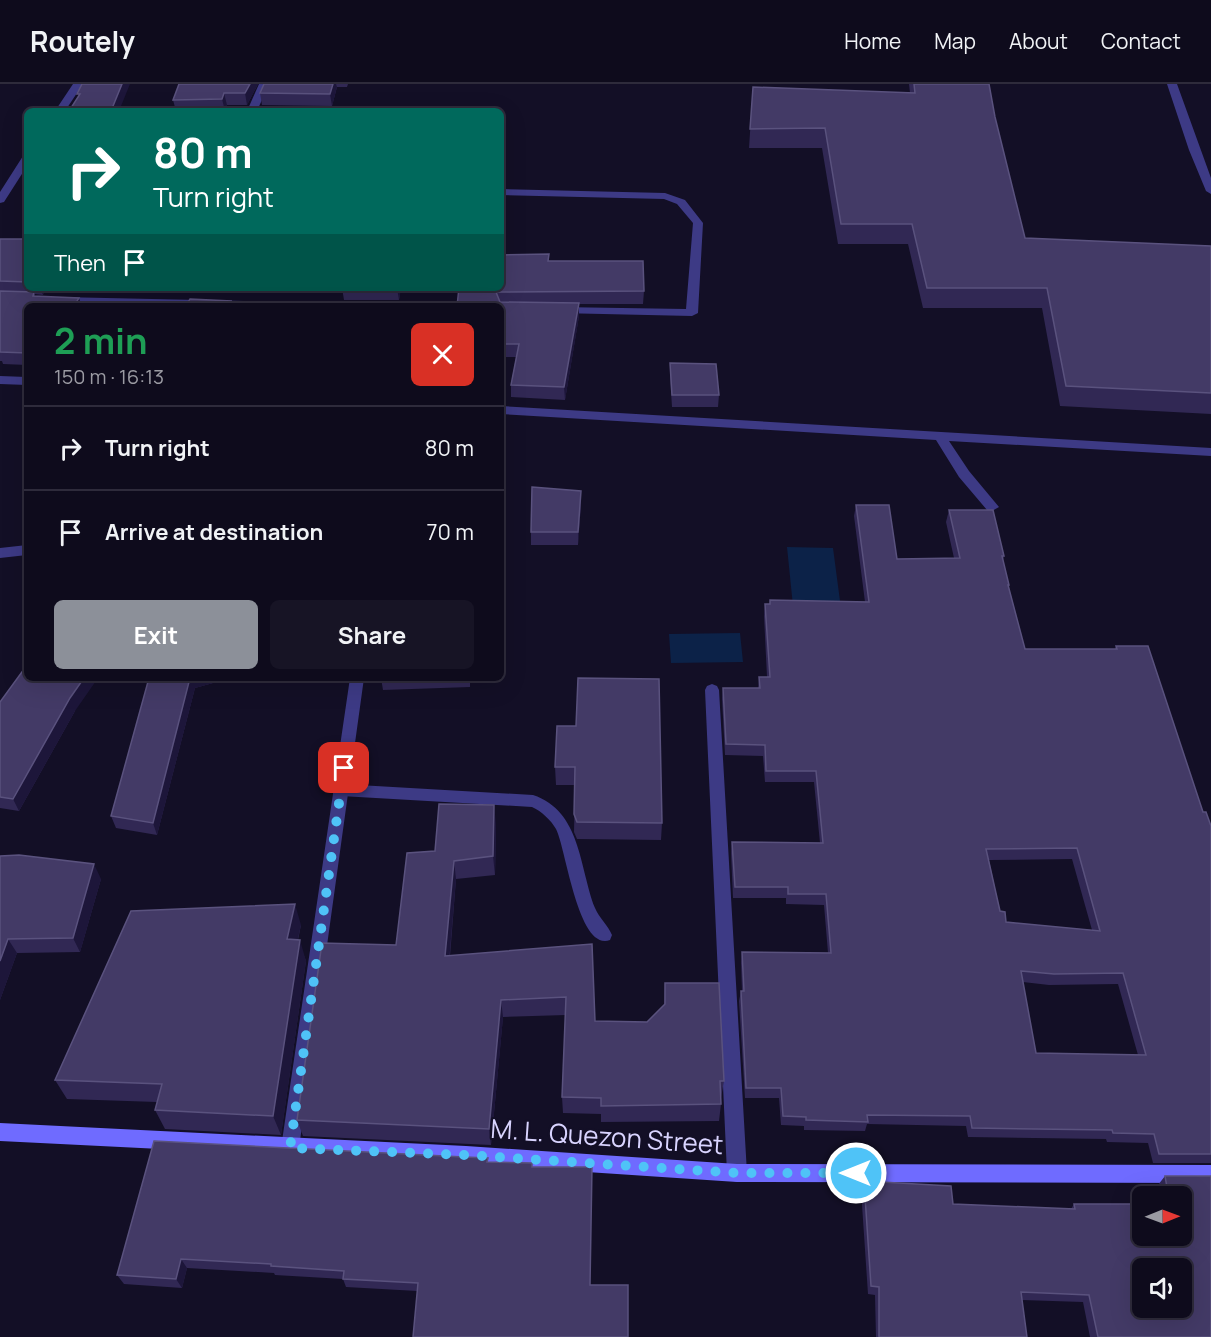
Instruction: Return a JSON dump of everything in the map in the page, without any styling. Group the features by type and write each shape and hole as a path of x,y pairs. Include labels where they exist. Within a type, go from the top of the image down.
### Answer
{"main road":[{"name":"M. L. Quezon Street","path":"0,1132 466,1155 737,1173 1211,1174"}],"street":[{"path":"62,108 78,84"},
{"path":"253,108 264,84"},
{"path":"1172,84 1194,150 1211,191"},
{"path":"0,200 24,162"},
{"path":"11,182 24,182"},
{"path":"504,192 665,196 681,202 698,223 692,313 549,310"},
{"path":"47,300 193,303"},
{"path":"0,380 24,381"},
{"path":"504,410 1211,452"},
{"path":"940,436 964,474 992,507"},
{"path":"0,553 24,550"},
{"path":"290,1148 357,681"},
{"path":"712,690 737,1173"},
{"path":"341,790 533,801 545,806 563,826 587,909 595,925 604,935"}],"water":[{"path":"787,547 833,548 842,616 794,616"},
{"path":"740,633 743,662 671,663 669,634"}],"building":[{"path":"82,84 122,84 112,108 71,108 80,94 77,94"},
{"path":"179,84 250,84 245,93 224,93 222,99 173,100"},
{"path":"264,84 333,84 330,94 260,93"},
{"path":"914,84 989,84 1025,238 1211,246 1211,393 1066,386 1047,288 927,288 912,224 841,224 825,128 750,129 753,87 915,93"},
{"path":"0,239 24,239 24,282 0,281"},
{"path":"549,254 548,261 643,261 644,291 496,292 500,302 579,303 564,387 511,385 519,344 504,344 504,303 457,303 459,291 504,291 504,255"},
{"path":"0,291 34,292 33,296 79,298 76,303 24,303 24,353 0,352"},
{"path":"190,299 231,301 230,303 188,303"},
{"path":"670,363 716,364 719,395 672,395"},
{"path":"532,487 581,491 578,532 531,532"},
{"path":"856,505 889,505 897,559 960,558 949,510 993,510 1008,585 1025,649 1117,649 1116,646 1148,646 1203,812 1206,812 1211,826 1211,1154 1159,1154 1154,1134 1113,1133 1112,1130 972,1128 970,1116 867,1115 868,1122 806,1120 806,1117 783,1116 781,1088 746,1088 741,991 744,991 742,952 831,953 826,894 788,894 788,887 735,887 732,842 823,843 816,771 766,771 765,745 726,744 723,688 760,688 759,677 770,677 765,604 770,604 770,600 869,602","holes":["1077,848 1100,931 1006,922 1005,912 1000,911 986,849","1021,971 1054,974 1123,973 1146,1055 1036,1053"]},
{"path":"24,669 24,681 82,681 13,799 0,797 0,702"},
{"path":"578,678 659,679 662,823 577,822 574,814 575,767 555,767 557,726 576,726"},
{"path":"148,681 189,681 153,823 111,816"},
{"path":"439,804 494,805 493,856 454,861 445,956 592,944 595,1021 647,1022 665,1004 665,983 719,983 724,1081 720,1081 721,1104 601,1106 601,1098 562,1097 566,997 501,1000 489,1129 297,1120 322,943 396,945 407,853 435,851"},
{"path":"19,855 94,864 73,938 8,939 0,961 0,856"},
{"path":"295,904 287,939 300,940 273,1116 155,1110 162,1084 55,1080 131,911"},
{"path":"154,1141 488,1158 487,1162 532,1163 532,1167 592,1167 590,1285 628,1285 628,1337 413,1337 418,1283 343,1279 344,1271 181,1259 176,1279 117,1275"},
{"path":"1165,1176 1211,1176 1211,1337 1098,1337 1089,1295 1021,1292 1027,1337 879,1337 879,1287 871,1286 864,1181 951,1186 953,1204 1075,1209 1074,1204 1132,1204 1132,1246 1192,1246 1192,1186 1167,1186"}],"route":[{"path":"344,768 290,1148 466,1155 737,1173 856,1173"}]}
